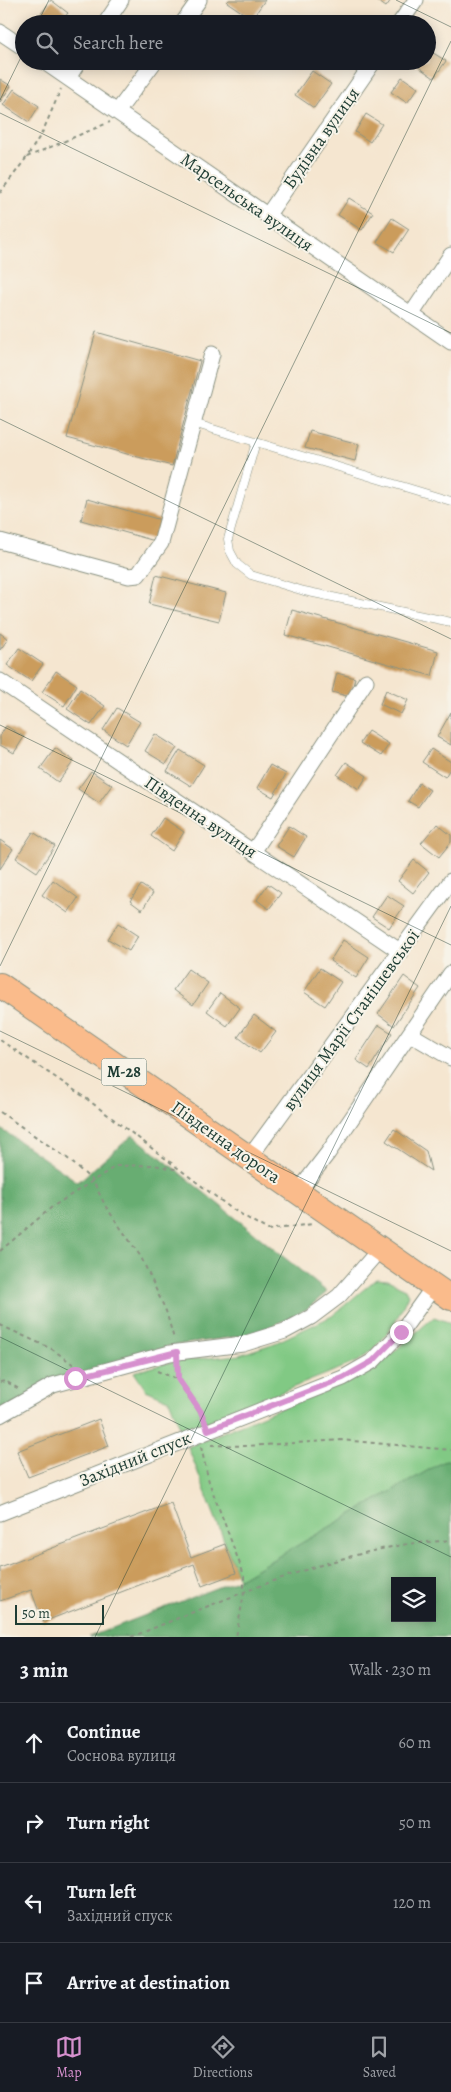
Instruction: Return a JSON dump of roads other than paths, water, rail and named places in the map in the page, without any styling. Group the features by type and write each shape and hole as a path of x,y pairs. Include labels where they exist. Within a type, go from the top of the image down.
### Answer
{"highway":[{"name":"Південна дорога","path":"0,986 442,1292"}],"street":[{"path":"111,15 121,0"},
{"path":"188,15 199,0"},
{"path":"406,15 416,0"},
{"path":"0,32 15,42"},
{"name":"Марсельська вулиця","path":"56,70 451,342"},
{"path":"68,78 73,70"},
{"path":"117,112 148,70"},
{"name":"Будівна вулиця","path":"267,216 368,70"},
{"path":"411,315 451,256"},
{"path":"0,541 129,576 138,575 161,543 212,354"},
{"path":"253,852 366,681"},
{"name":"Південна вулиця","path":"0,682 401,952"},
{"name":"вулиця Марії Станішевської","path":"249,1158 451,881"},
{"path":"298,1192 451,973"},
{"path":"410,1034 451,1058"},
{"path":"0,1415 53,1385 177,1352 243,1344 285,1331 311,1317 339,1296 380,1248"},
{"name":"Західний спуск","path":"0,1513 202,1436 343,1378 373,1361 442,1292"}],"lane":[{"path":"193,423 451,501"},
{"path":"256,442 228,539 230,552 237,564 250,575 304,591 451,622"}]}
